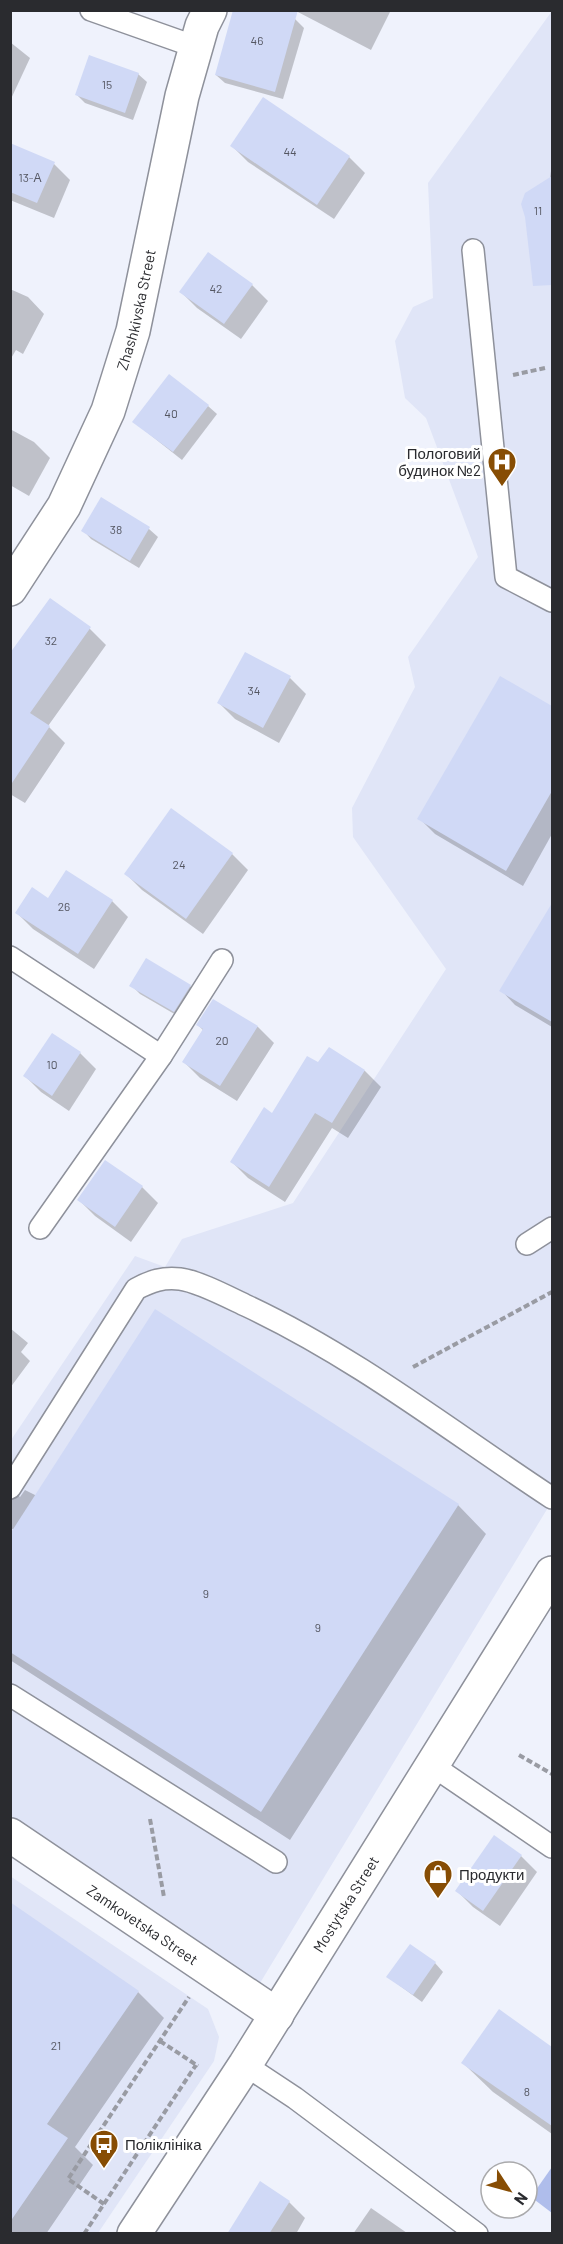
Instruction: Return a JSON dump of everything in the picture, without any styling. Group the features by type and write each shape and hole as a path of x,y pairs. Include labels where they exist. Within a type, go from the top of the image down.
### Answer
{"street":[{"name":"Zhashkivska Street","path":"10,589 64,506 108,411 133,331 182,96 196,47 210,10"},
{"name":"Mostytska Street","path":"134,2234 245,2066 552,1574"},
{"name":"Zamkovetska Street","path":"10,1835 277,2015"}],"lane":[{"path":"91,10 196,47"},
{"path":"472,250 506,577 552,601"},
{"path":"10,957 161,1056"},
{"path":"40,1228 161,1056 222,960"},
{"path":"527,1244 552,1228"},
{"path":"10,1488 136,1289 155,1279 181,1279 226,1296 285,1324 381,1383 552,1498"},
{"path":"10,1695 276,1862"},
{"path":"433,1766 552,1847"},
{"path":"245,2066 295,2098 477,2234"}],"path":[{"path":"381,1383 552,1292"},
{"path":"519,1755 552,1774"},
{"path":"142,1777 173,1945"},
{"path":"104,2204 68,2179 186,2001"},
{"path":"84,2234 196,2065"}],"shaded area":[{"path":"552,11 552,1501 254,1993 11,1827 11,1440 135,1256 165,1267 182,1239 293,1203 446,969 353,837 352,808 415,687 408,657 478,557 426,418 405,398 395,341 413,307 433,298 428,183"},
{"path":"10,1876 208,2009 219,2037 214,2061 98,2233 11,2233"},
{"path":"552,2167 552,2213 539,2203 539,2186"}],"building":[{"path":"233,10 298,10 275,92 215,75"},
{"path":"89,55 139,73 125,113 75,95"},
{"path":"263,97 350,156 317,205 230,146"},
{"path":"10,143 55,162 37,203 10,192"},
{"path":"552,176 552,285 533,286 525,217 521,204 525,193"},
{"path":"208,252 253,284 224,324 179,292"},
{"path":"169,374 209,405 173,452 132,422"},
{"path":"101,497 150,527 130,561 81,531"},
{"path":"50,598 91,627 30,713 50,726 10,786 10,653"},
{"path":"245,652 291,676 263,728 217,703"},
{"path":"500,676 552,706 552,791 506,871 417,819"},
{"path":"171,808 233,853 186,919 124,874"},
{"path":"66,870 113,900 78,954 15,913 32,887 48,898"},
{"path":"552,903 552,1022 499,991"},
{"path":"146,958 191,985 174,1012 129,986"},
{"path":"213,999 258,1026 220,1086 182,1062 203,1029 196,1025"},
{"path":"52,1033 81,1052 52,1096 23,1076"},
{"path":"329,1047 365,1070 332,1123 315,1113 269,1187 230,1162 264,1107 272,1113 307,1056 318,1062"},
{"path":"105,1160 143,1186 115,1227 77,1200"},
{"path":"155,1309 459,1504 261,1812 10,1652 10,1534"},
{"path":"494,1835 522,1855 483,1911 455,1891"},
{"path":"10,1902 139,1991 47,2124 68,2138 10,2222"},
{"path":"410,1944 436,1962 413,1995 386,1977"},
{"path":"499,2009 552,2047 552,2126 461,2063"},
{"path":"260,2181 290,2201 269,2234 227,2234"}],"place":[{"name":"Пологовий будинок №2","path":"502,488"},
{"name":"Продукти","path":"438,1900"},
{"name":"Поліклініка","path":"104,2170"}]}
